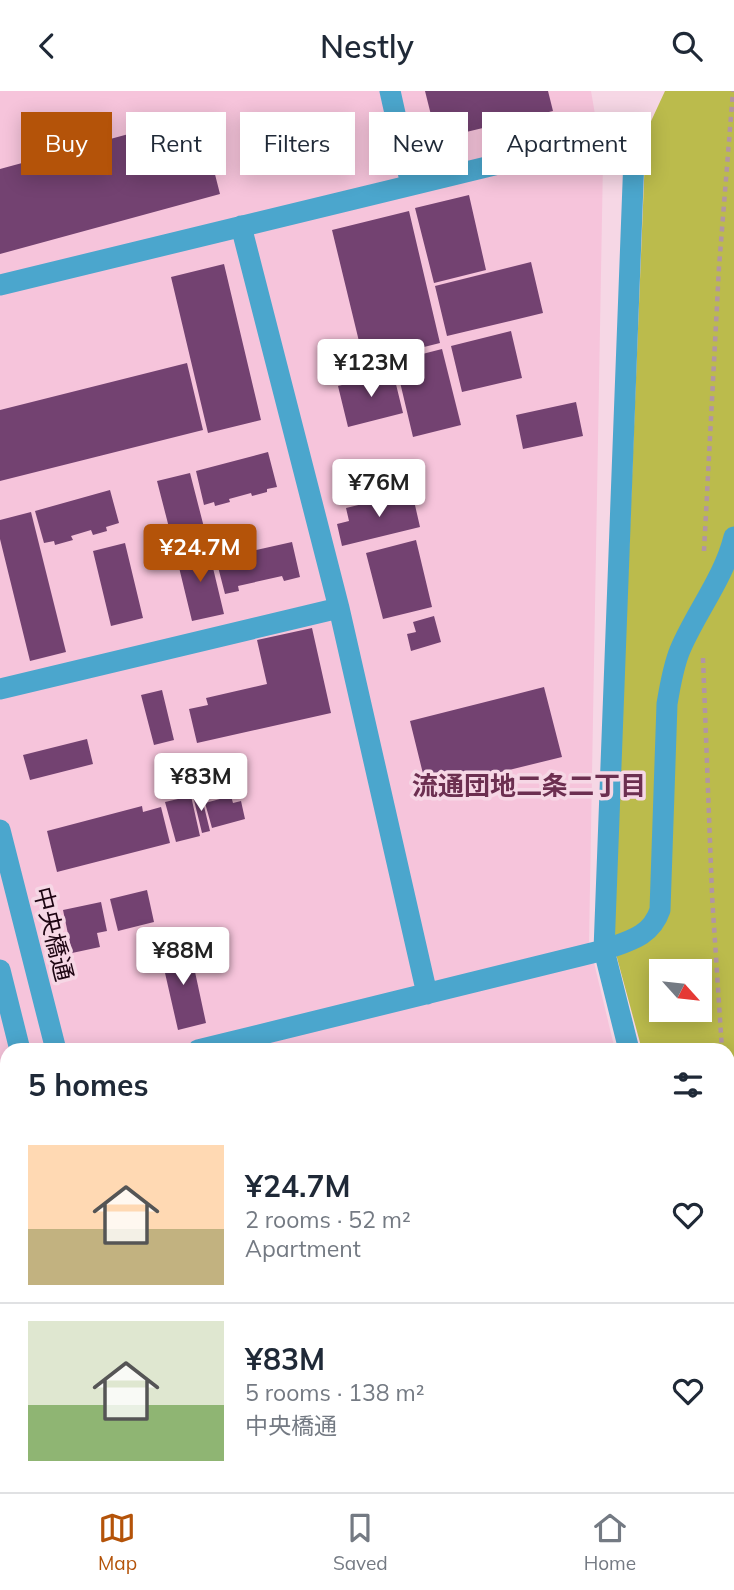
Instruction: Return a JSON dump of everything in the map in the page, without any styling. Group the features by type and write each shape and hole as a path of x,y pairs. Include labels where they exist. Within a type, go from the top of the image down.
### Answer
{"street":[{"path":"390,91 411,185"},
{"path":"0,285 635,131 604,950 627,1043"},
{"path":"241,226 339,608 427,994"},
{"path":"227,1043 604,950 642,936 656,921 660,910 667,704 672,677 679,652 722,571 734,537"},
{"path":"0,689 339,608"},
{"name":"中央橋通","path":"0,830 54,1043"},
{"path":"0,970 18,1043"}],"shaded area":[{"path":"0,91 591,91 595,112 482,112 482,175 603,175 589,942 613,1043 0,1043"},
{"path":"665,91 734,91 734,1043 640,1043 613,943 644,175 651,175 651,121"}],"building":[{"path":"425,91 548,91 553,111 482,112 482,128 468,132 468,112 430,112"},
{"path":"126,135 126,175 215,175 220,194 0,254 0,169 21,163 21,175 112,175 112,139"},
{"path":"469,195 486,270 434,283 415,208"},
{"path":"409,211 440,343 364,362 332,230"},
{"path":"531,262 543,313 447,336 435,286"},
{"path":"224,264 261,420 208,433 171,277"},
{"path":"511,331 522,378 462,392 451,346"},
{"path":"442,349 461,425 413,437 395,361"},
{"path":"187,363 203,430 0,481 0,410"},
{"path":"393,372 403,413 348,427 338,386"},
{"path":"576,402 583,436 523,449 516,415"},
{"path":"268,452 277,487 252,496 251,493 229,499 230,502 215,506 214,502 204,505 196,471"},
{"path":"190,473 207,539 174,547 157,481"},
{"path":"110,490 119,523 106,527 107,531 93,535 91,530 71,536 73,540 55,545 54,541 44,543 35,511"},
{"path":"412,492 420,527 342,546 337,524 349,521 346,508"},
{"path":"31,512 66,652 30,661 0,539 0,520"},
{"path":"416,540 432,607 383,619 366,553"},
{"path":"292,542 300,577 284,581 282,576 238,586 239,591 225,594 216,559"},
{"path":"125,543 143,618 111,626 93,551"},
{"path":"208,547 224,614 192,621 176,555"},
{"path":"434,616 441,642 411,651 407,634 416,632 413,622"},
{"path":"312,628 331,713 197,743 189,709 208,705 206,698 267,684 257,640"},
{"path":"544,687 562,757 427,790 410,721"},
{"path":"162,690 174,740 154,745 141,695"},
{"path":"87,739 93,764 30,780 23,755"},
{"path":"201,794 210,831 202,833 193,796"},
{"path":"191,796 200,836 176,842 165,802"},
{"path":"231,796 233,803 241,801 245,819 212,828 205,803"},
{"path":"142,806 143,812 161,807 170,843 57,872 47,831"},
{"path":"147,890 154,922 118,931 110,899"},
{"path":"101,902 107,931 97,933 100,947 72,953 63,910"},
{"path":"189,944 206,1023 178,1030 160,951"}],"district":[{"name":"流通団地二条二丁目","path":"529,786"}]}
